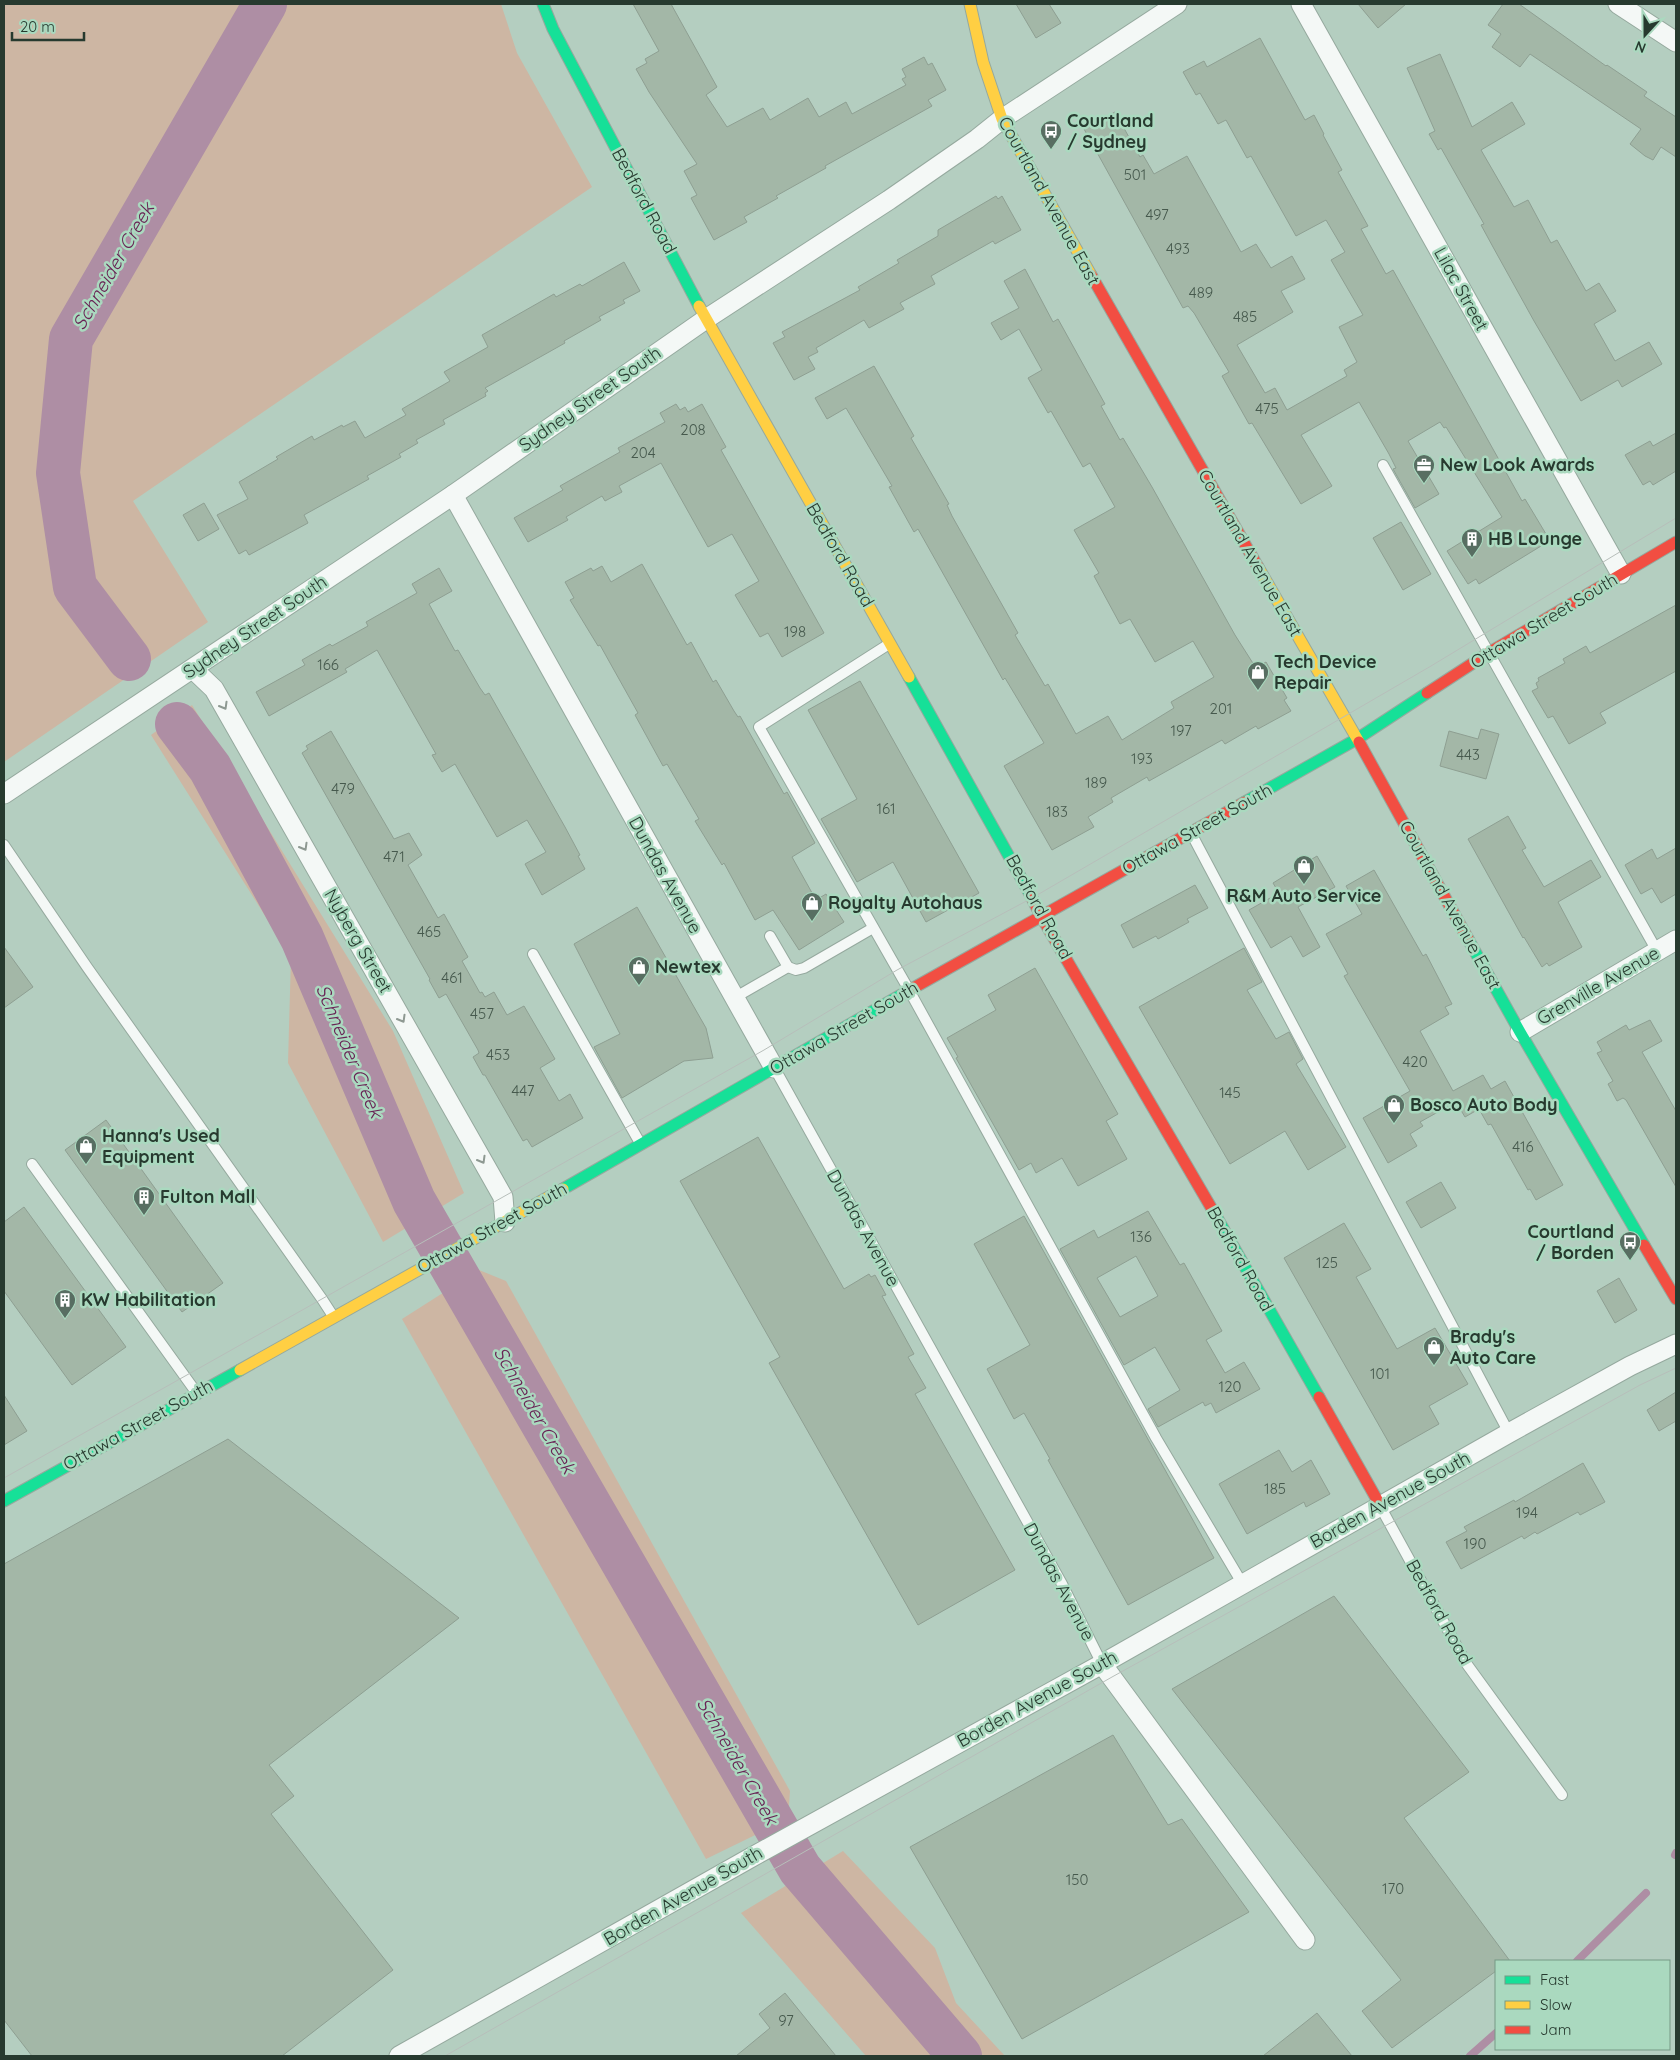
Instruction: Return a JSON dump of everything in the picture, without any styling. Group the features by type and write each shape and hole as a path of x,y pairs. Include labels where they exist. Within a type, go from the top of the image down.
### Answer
{"main road":[{"name":"Bedford Road","path":"544,4 553,29 706,319 1021,874 1041,916 1179,1151 1380,1505"},
{"name":"Courtland Avenue East","path":"970,4 974,31 984,71 1002,119 1357,739 1520,1032 1676,1299"},
{"name":"Ottawa Street South","path":"4,1501 332,1316 505,1222 909,990 1357,739 1490,652 1676,542"}],"street":[{"name":"Sydney Street South","path":"4,794 453,494 706,319 889,200 977,139 1002,119 1176,4"},
{"name":"Lilac Street","path":"1301,4 1621,574"},
{"path":"1618,4 1676,42"},
{"name":"Dundas Avenue","path":"453,494 774,1068"},
{"name":"Nyberg Street","path":"193,669 214,689 503,1197 505,1222"},
{"name":"Grenville Avenue","path":"1520,1032 1676,940"},
{"name":"Borden Avenue South","path":"399,2056 752,1856 1102,1664 1509,1433 1630,1366 1676,1344"},
{"name":"Dundas Avenue","path":"1102,1664 1305,1940"}],"lane":[{"path":"1383,465 1657,951"},
{"path":"890,643 759,727 909,990 1156,1438 1242,1583"},
{"path":"1191,832 1509,1433"},
{"path":"4,845 87,967 322,1299 332,1316"},
{"path":"770,936 788,967 796,970 804,968 873,928"},
{"path":"533,954 640,1143"},
{"path":"734,998 788,967"},
{"name":"Dundas Avenue","path":"774,1068 1062,1584 1102,1664"},
{"path":"32,1164 197,1392"},
{"name":"Bedford Road","path":"1380,1505 1466,1663 1562,1795"}],"shaded area":[{"path":"4,4 501,4 517,53 592,187 133,501 208,622 4,762"},
{"path":"192,705 393,1031 464,1193 383,1242 288,1063 291,957 151,735"},
{"path":"479,1270 506,1281 790,1791 788,1819 706,1859 402,1319"},
{"path":"843,1851 935,1948 956,2003 1005,2056 866,2056 741,1913"}],"building":[{"path":"633,4 671,4 717,87 706,95 727,127 763,108 770,120 808,98 819,117 846,102 852,114 906,85 902,79 906,77 902,69 924,57 928,65 932,63 946,90 928,100 932,106 776,196 778,198 744,217 747,222 714,240 691,198 697,195 684,171 697,164 636,69 647,63 645,59 659,51"},
{"path":"1016,4 1049,4 1061,23 1036,38"},
{"path":"1358,4 1406,4 1378,28"},
{"path":"1503,4 1519,4 1606,66 1647,92 1644,96 1676,117 1676,157 1661,147 1653,160 1645,156 1630,144 1641,129 1530,54 1520,67 1492,47 1501,34 1488,25"},
{"path":"1260,38 1305,120 1314,115 1342,170 1338,172 1368,226 1361,229 1386,274 1393,270 1522,501 1525,499 1549,539 1546,543 1479,584 1476,579 1468,584 1447,551 1502,517 1446,427 1444,428 1440,422 1408,441 1439,494 1415,508 1393,469 1396,468 1389,454 1359,402 1301,435 1332,486 1301,504 1252,423 1249,424 1222,376 1229,372 1194,313 1188,306 1183,308 1084,129 1115,112 1140,157 1143,155 1154,174 1187,156 1241,252 1256,244 1271,268 1292,256 1305,279 1281,291 1293,312 1237,345 1265,393 1275,388 1287,410 1347,376 1344,370 1357,362 1339,327 1363,315 1331,260 1345,252 1326,220 1296,236 1251,156 1247,158 1226,120 1218,124 1200,93 1196,95 1183,72 1204,61 1207,67"},
{"path":"1440,54 1472,127 1512,102 1525,124 1481,150 1514,207 1528,200 1551,243 1557,240 1586,291 1599,283 1616,311 1594,324 1615,361 1649,342 1662,364 1622,387 1618,380 1581,401 1493,247 1481,225 1484,224 1441,148 1438,150 1429,134 1435,131 1407,68"},
{"path":"996,196 998,199 1002,196 1021,230 995,244 993,241 931,276 935,284 900,303 904,309 869,328 864,320 816,348 818,352 808,357 815,369 794,380 773,343 785,337 782,332 860,290 858,287 899,263 897,260 938,236 938,230"},
{"path":"624,262 640,291 623,300 625,303 599,317 601,320 564,341 565,343 485,388 488,391 485,393 486,396 443,420 445,424 416,440 418,443 399,454 401,457 367,476 369,479 304,515 308,523 249,555 246,550 239,554 217,515 248,499 239,482 312,436 314,440 342,425 343,427 355,421 365,438 406,415 402,409 450,381 444,372 488,347 482,335 554,294 556,297 580,284 582,286"},
{"path":"1025,269 1053,322 1058,319 1105,404 1101,406 1120,440 1123,438 1152,487 1235,635 1256,668 1266,662 1287,698 1284,700 1291,711 1258,729 1256,726 1225,744 1222,740 1149,781 1147,777 1111,798 1113,802 1088,817 1094,827 1052,850 1004,766 1044,743 1005,678 1003,680 918,529 914,532 889,487 892,486 846,408 827,419 815,398 874,366 914,436 911,438 949,504 947,505 952,516 1018,633 1015,635 1045,686 1048,684 1076,734 1108,716 1122,740 1174,708 1171,702 1214,677 1193,641 1155,662 1130,619 1120,624 1094,576 1099,573 1074,530 1115,507 1090,463 1083,467 1051,411 1048,413 1028,378 1042,370 1019,329 1001,340 991,323 1019,308 1004,281"},
{"path":"676,404 680,410 685,407 688,412 702,404 726,447 721,450 824,633 782,657 768,633 760,637 735,595 759,581 732,534 708,547 661,463 619,486 622,492 605,501 602,496 566,517 568,520 528,542 514,518 563,490 560,486 620,452 618,448 665,422 660,413"},
{"path":"1676,433 1676,471 1653,485 1650,481 1643,485 1625,455 1650,441 1653,446"},
{"path":"204,503 219,529 198,541 183,515"},
{"path":"1401,522 1431,574 1403,590 1373,538"},
{"path":"642,564 687,645 691,642 713,682 716,680 738,717 740,716 784,794 787,792 815,843 792,857 816,900 826,894 844,922 799,950 773,910 755,920 724,863 722,865 695,821 699,819 667,764 663,766 635,715 638,713 600,645 598,646 570,600 574,598 565,582 591,568 593,571 602,566 611,582"},
{"path":"439,568 452,591 429,604 455,651 458,650 485,695 489,693 565,827 580,855 578,856 585,869 542,895 525,864 546,852 527,820 497,837 455,764 442,772 432,755 436,754 377,650 345,669 347,672 269,716 256,692 305,665 302,660 368,626 366,622 417,593 412,584"},
{"path":"1676,605 1676,671 1600,713 1606,723 1569,744 1553,716 1548,718 1532,691 1538,688 1536,683 1539,681 1538,678 1565,663 1563,659 1586,646 1590,653"},
{"path":"860,681 979,893 926,922 893,862 857,882 821,819 857,799 808,710"},
{"path":"1481,729 1499,734 1486,779 1440,766 1449,731 1478,739"},
{"path":"331,731 394,839 409,833 422,855 408,865 438,918 444,914 468,957 462,961 480,993 482,992 485,997 494,992 507,1015 524,1006 555,1059 540,1068 559,1101 570,1094 583,1118 532,1147 527,1139 523,1141 485,1075 483,1075 473,1057 479,1053 478,1050 446,994 439,998 302,753 308,749 306,746"},
{"path":"1508,816 1526,848 1522,850 1544,887 1591,860 1601,877 1558,902 1582,947 1549,966 1547,963 1542,967 1523,938 1468,839"},
{"path":"1676,848 1676,894 1661,903 1652,888 1641,894 1625,865 1652,849 1657,859"},
{"path":"1317,856 1335,887 1298,907 1320,947 1303,957 1291,936 1271,948 1249,910 1279,893 1273,883"},
{"path":"1374,870 1423,956 1426,954 1452,1004 1445,1007 1449,1014 1420,1031 1453,1091 1483,1075 1491,1089 1505,1081 1563,1185 1536,1200 1530,1189 1528,1190 1491,1124 1488,1125 1479,1109 1465,1117 1456,1102 1420,1122 1423,1126 1410,1134 1417,1146 1388,1163 1363,1118 1410,1091 1344,976 1348,974 1326,934 1362,914 1346,886"},
{"path":"1195,885 1208,908 1187,919 1189,922 1158,939 1156,936 1133,948 1121,925"},
{"name":"Newtex","path":"637,907 706,1028 713,1058 684,1061 622,1098 594,1047 620,1034 574,944"},
{"path":"4,947 33,987 4,1008"},
{"path":"1244,948 1262,982 1247,990 1276,1039 1289,1032 1303,1059 1296,1064 1346,1147 1308,1170 1285,1131 1230,1164 1139,1007"},
{"path":"1035,968 1118,1114 1106,1121 1127,1159 1078,1186 1062,1158 1036,1173 1031,1163 1019,1170 956,1058 958,1057 947,1038 996,1010 988,995"},
{"path":"1650,1020 1662,1041 1642,1052 1676,1111 1676,1187 1626,1100 1623,1098 1617,1101 1608,1084 1613,1081 1597,1053 1602,1051 1597,1042 1626,1025 1629,1030"},
{"name":"Fulton Mall","path":"106,1120 223,1283 182,1312 65,1150"},
{"path":"758,1137 844,1289 869,1274 871,1277 875,1275 886,1295 882,1296 914,1354 908,1357 926,1388 915,1394 1015,1570 918,1625 769,1363 780,1357 680,1181"},
{"path":"1441,1182 1456,1208 1421,1228 1406,1202"},
{"name":"KW Habilitation","path":"24,1207 126,1347 72,1385 4,1291 4,1222"},
{"path":"1148,1211 1180,1265 1184,1263 1222,1331 1206,1340 1225,1373 1244,1362 1260,1389 1216,1413 1211,1403 1205,1406 1203,1402 1158,1427 1148,1409 1180,1390 1155,1347 1124,1365 1060,1249 1094,1230 1098,1238","holes":["1136,1256 1158,1296 1120,1317 1097,1278"]},
{"path":"1024,1216 1214,1558 1128,1605 1024,1413 1014,1419 987,1369 1030,1345 974,1244"},
{"path":"1344,1223 1371,1269 1356,1277 1397,1349 1435,1328 1468,1384 1429,1406 1439,1424 1393,1450 1284,1258"},
{"path":"1619,1278 1637,1310 1615,1323 1597,1291"},
{"path":"1676,1392 1676,1421 1659,1431 1647,1410"},
{"path":"4,1395 27,1431 4,1445"},
{"path":"228,1439 459,1618 269,1765 294,1796 271,1814 393,1970 282,2056 32,2056 4,2020 4,1564"},
{"path":"1279,1450 1292,1472 1311,1460 1330,1494 1306,1507 1304,1502 1247,1534 1219,1484"},
{"path":"1583,1463 1605,1502 1580,1515 1578,1512 1537,1534 1535,1532 1524,1539 1522,1536 1461,1569 1446,1542 1467,1531 1464,1527 1514,1500 1515,1502"},
{"path":"1334,1596 1469,1772 1404,1818 1509,1960 1495,1960 1495,1972 1392,2048 1362,2011 1401,1980 1172,1689"},
{"path":"1113,1735 1168,1825 1182,1819 1249,1912 1022,2039 910,1847"},
{"path":"785,1993 836,2056 736,2056 770,2028 759,2014"},
{"path":"1317,2013 1352,2056 1263,2056"}],"waterway":[{"name":"Schneider Creek","path":"129,659 75,587 58,473 71,339 265,4"},
{"name":"Schneider Creek","path":"177,724 210,768 302,938 414,1201 800,1869 960,2056"},
{"path":"1578,1960 1646,1893"},
{"path":"1470,2056 1495,2034"}],"tram line":[{"path":"4,1478 764,1050 897,970 1032,898 1431,666 1676,518"},
{"path":"445,2056 1112,1677 1640,1385 1676,1368"}],"traffic: fast":[{"path":"543,4 553,29 699,306"},
{"path":"909,677 1030,894"},
{"path":"1245,802 1357,739 1427,693"},
{"path":"1468,939 1644,1245"},
{"path":"563,1189 908,991"},
{"path":"1212,1209 1319,1397"},
{"path":"4,1501 240,1370"}],"traffic: slow":[{"path":"970,4 983,62 1002,119 1091,275"},
{"path":"699,306 909,677"},
{"path":"1258,567 1359,742"},
{"path":"240,1370 563,1189"}],"traffic: jam":[{"path":"1091,275 1258,567"},
{"path":"1427,693 1490,652 1676,542"},
{"path":"1359,742 1468,939"},
{"path":"908,991 1245,802"},
{"path":"1030,894 1212,1209"},
{"path":"1644,1245 1676,1299"},
{"path":"1319,1397 1380,1505"}],"place":[{"name":"Courtland / Sydney","path":"1051,150"},
{"name":"New Look Awards","path":"1424,484"},
{"name":"HB Lounge","path":"1472,558"},
{"name":"Tech Device Repair","path":"1258,691"},
{"name":"R&M Auto Service","path":"1304,885"},
{"name":"Royalty Autohaus","path":"812,922"},
{"name":"Newtex","path":"639,986"},
{"name":"Bosco Auto Body","path":"1394,1124"},
{"name":"Hanna's Used Equipment","path":"86,1165"},
{"name":"Fulton Mall","path":"144,1216"},
{"name":"Courtland / Borden","path":"1630,1261"},
{"name":"KW Habilitation","path":"65,1319"},
{"name":"Brady's Auto Care","path":"1434,1366"}]}
